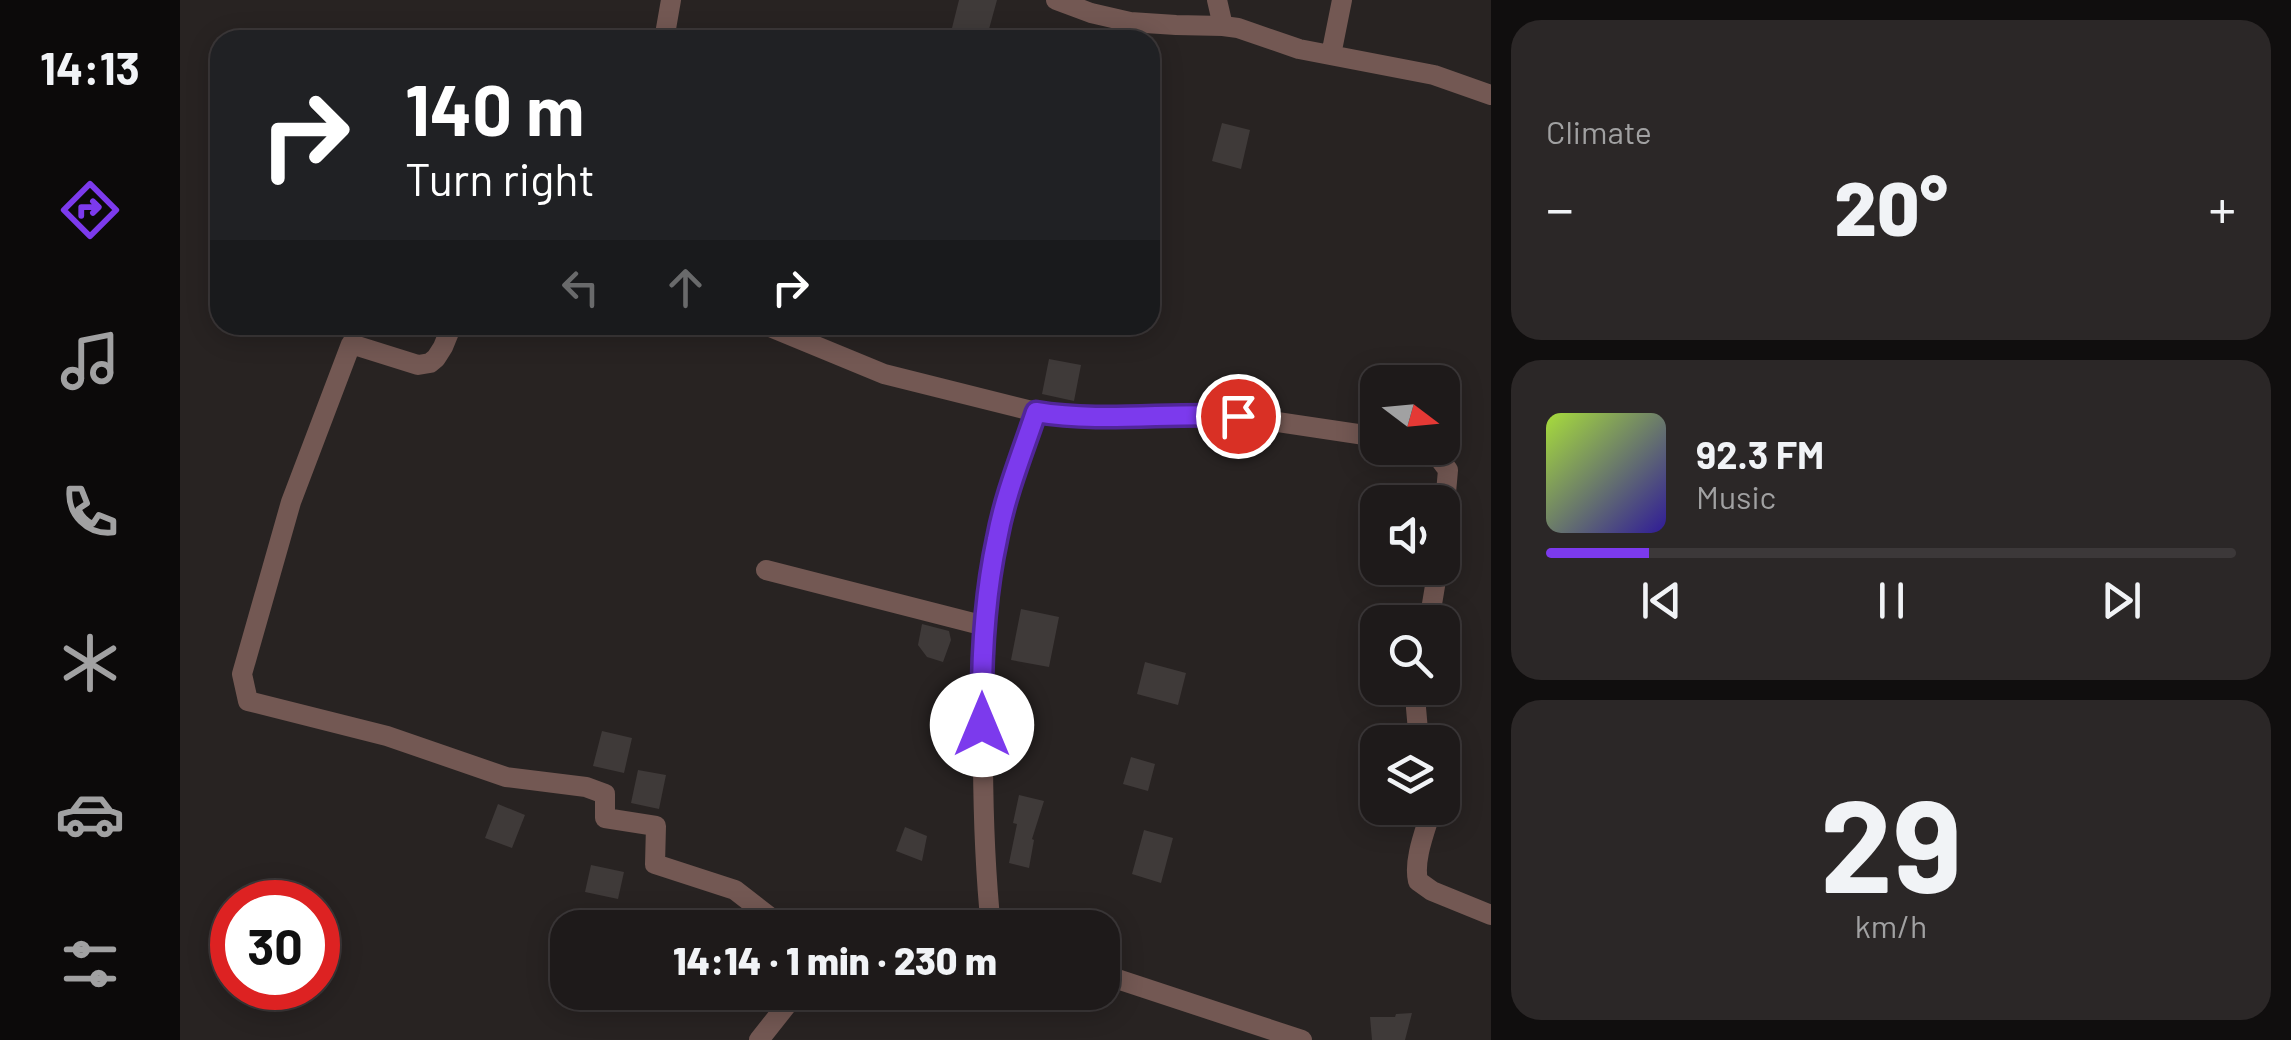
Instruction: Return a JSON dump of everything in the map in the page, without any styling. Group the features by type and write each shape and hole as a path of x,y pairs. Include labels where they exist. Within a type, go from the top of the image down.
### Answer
{"street":[{"path":"666,30 672,0"},
{"path":"1056,0 1130,22 1223,26 1299,49 1434,75 1491,95"},
{"path":"1217,0 1223,26"},
{"path":"1331,55 1342,0"},
{"path":"354,335 290,502 242,674 248,701 388,736 506,776 586,787 606,794 605,818 656,826 655,864 735,890 761,910"},
{"path":"356,335 418,366 430,364 436,358 448,335"},
{"path":"789,335 884,374 1036,412 1092,419 1238,416 1360,434"},
{"path":"990,910 983,791 985,626 996,541 1036,412"},
{"path":"766,570 985,626"},
{"path":"1428,825 1416,874 1418,881 1491,915"},
{"path":"1120,980 1302,1040"},
{"path":"760,1040 783,1010"}],"building":[{"path":"959,0 997,0 989,30 952,30"},
{"path":"1222,123 1250,130 1241,169 1212,161"},
{"path":"1049,359 1081,365 1074,401 1042,394"},
{"path":"1021,609 1059,617 1049,667 1011,660"},
{"path":"922,624 949,631 951,640 943,662 927,657 918,645"},
{"path":"1145,662 1186,673 1178,705 1137,694"},
{"path":"602,731 632,738 624,773 593,766"},
{"path":"1131,757 1155,764 1148,791 1123,784"},
{"path":"638,770 666,775 659,809 631,803"},
{"path":"1019,795 1044,801 1032,839 1029,868 1009,863"},
{"path":"498,804 525,815 512,848 485,838"},
{"path":"905,827 927,836 922,861 896,851"},
{"path":"1144,830 1173,838 1161,883 1132,874"},
{"path":"591,865 624,872 618,899 585,892"},
{"path":"1412,1013 1405,1040 1372,1040 1370,1017"}],"route":[{"path":"982,725 985,626 996,541 1036,412 1092,419 1238,416"}]}
